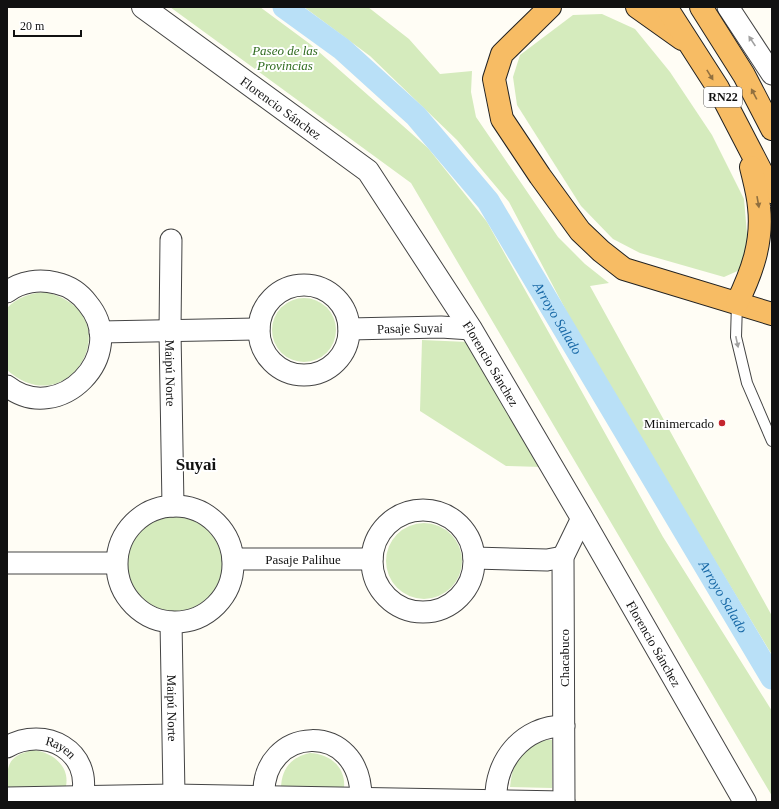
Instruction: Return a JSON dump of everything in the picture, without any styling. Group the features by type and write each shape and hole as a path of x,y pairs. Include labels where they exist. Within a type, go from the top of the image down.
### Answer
{"highway":[{"path":"550,7 502,54 494,79 502,119 540,176 580,231 601,251 624,269 772,314"},
{"path":"637,7 693,48"},
{"name":"RN22","path":"666,7 718,88 745,137 772,192"},
{"name":"RN22","path":"701,7 744,75 772,129"},
{"path":"737,303 750,276 760,238 759,207 745,137"}],"street":[{"name":"Florencio Sánchez","path":"143,7 368,171 471,329 746,802"},
{"path":"728,7 772,74"},
{"name":"Maipú Norte","path":"171,240 170,331 173,506"},
{"path":"7,292 26,282 45,280 64,284 81,295 93,310 100,326 100,343 97,361 88,376 75,388 59,395 42,398 24,395 7,386"},
{"path":"308,285 323,290 336,298 345,310 349,329 348,340 343,354 333,365 321,372 307,376 292,374 279,368 268,359 261,346 259,329 261,317 268,303 279,293 293,287 308,285"},
{"name":"Pasaje Suyai","path":"349,329 441,326 471,329"},
{"path":"100,332 259,329"},
{"path":"173,506 196,509 213,519 226,534 233,553 233,559 233,573 227,591 215,607 198,618 180,622 161,621 143,614 129,601 119,584 116,563 118,546 127,529 140,516 157,508 173,506"},
{"path":"422,510 440,512 454,520 466,532 473,547 474,558 475,563 471,580 463,594 450,605 435,611 418,612 402,608 388,598 377,585 372,568 373,551 379,535 390,521 405,513 422,510"},
{"name":"Chacabuco","path":"564,802 563,557 582,518"},
{"path":"474,558 547,560 563,557"},
{"name":"Pasaje Palihue","path":"233,559 372,559"},
{"path":"7,563 116,563"},
{"name":"Maipú Norte","path":"171,622 186,798"},
{"path":"496,801 495,787 502,766 514,747 532,733 554,726 564,726"},
{"name":"Rayen","path":"7,748 19,741 34,738 50,740 64,747 75,759 82,773 84,789 82,796"},
{"path":"264,797 266,777 272,762 282,751 296,743 312,740 327,742 341,749 353,761 360,775 361,798"},
{"path":"7,798 82,796 186,798 264,797 564,802"}],"lane":[{"path":"737,303 736,337 747,383 772,441"}],"green space":[{"name":"Paseo de las Provincias","path":"170,7 260,7 310,44 428,148 487,222 663,537 772,711 772,796 411,183"},
{"path":"304,7 368,7 409,39 440,74 472,71 471,92 476,117 558,237 585,264 609,283 590,286 772,616 772,655 581,339 509,202 457,140 370,56"},
{"path":"602,14 635,29 670,72 712,135 744,199 748,246 742,269 724,277 640,253 613,239 581,206 517,105 513,77 520,55 573,15"},
{"path":"44,292 71,303 85,320 89,340 83,360 71,375 52,385 31,384 7,370 7,308 15,301 24,297"},
{"path":"304,298 322,304 330,312 336,330 330,348 322,356 304,362 286,356 278,348 272,330 278,312 286,304"},
{"path":"422,340 468,342 542,467 506,466 420,411"},
{"path":"175,517 193,521 208,531 218,546 222,564 218,582 208,597 193,607 175,611 157,607 142,597 132,582 128,564 132,546 142,531 157,521"},
{"path":"417,523 431,523 439,525 445,529 456,540 460,546 462,561 460,576 451,588 439,597 431,599 417,599 409,597 403,593 392,582 388,576 386,568 386,554 388,546 392,540 403,529 409,525"},
{"path":"546,740 552,740 552,788 510,787 513,771 519,758 530,747"},
{"path":"33,750 40,751 58,761 65,772 66,786 7,787 8,772 11,762 18,755"},
{"path":"310,753 324,756 335,763 342,774 344,788 281,789 281,782 288,765 297,758"}],"waterway":[{"name":"Arroyo Salado","path":"284,7 342,49 416,116 488,201 772,678"}],"place":[{"name":"Minimercado","path":"722,423"}],"district":[{"name":"Suyai","path":"196,464"}]}
